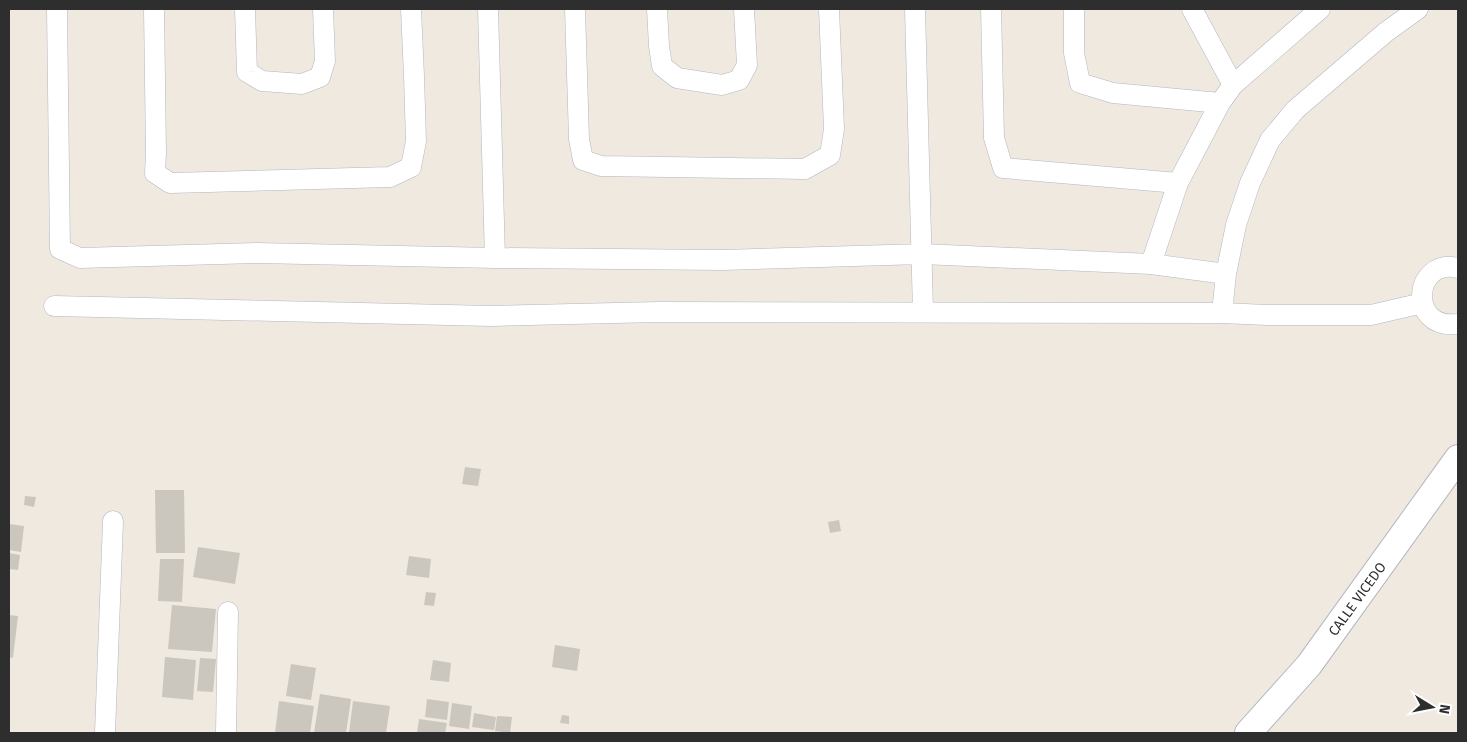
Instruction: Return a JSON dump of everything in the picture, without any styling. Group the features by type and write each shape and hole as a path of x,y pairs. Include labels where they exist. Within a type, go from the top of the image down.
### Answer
{"street":[{"path":"57,9 60,248 80,258 257,253 723,260 922,254 1151,264 1226,274"},
{"path":"154,9 155,173 170,183 390,178 411,167 416,141 411,9"},
{"path":"246,9 247,72 262,82 302,84 320,77 325,60 323,9"},
{"path":"488,9 495,258"},
{"path":"575,9 579,139 583,160 600,166 805,169 830,155 834,129 829,9"},
{"path":"658,9 659,46 662,66 677,78 722,85 740,80 747,65 744,9"},
{"path":"915,9 923,312"},
{"path":"992,9 994,138 1003,168 1178,183"},
{"path":"1074,9 1074,53 1080,83 1113,92 1220,103"},
{"path":"1192,9 1233,86"},
{"path":"1222,313 1226,274 1236,225 1250,184 1270,140 1295,110 1386,32 1418,9"},
{"path":"1151,264 1178,183 1220,103 1233,86 1318,10"},
{"path":"1458,268 1442,268 1433,272 1426,280 1422,289 1421,299 1424,309 1430,317 1448,325 1458,324"},
{"path":"54,306 491,316 658,312 1371,315 1423,303"},
{"name":"CALLE VICEDO","path":"1248,733 1309,665 1458,458"},
{"path":"105,733 113,521"},
{"path":"226,733 228,612"}],"building":[{"path":"465,467 481,469 478,486 462,484"},
{"path":"155,490 184,490 185,553 156,553"},
{"path":"25,496 36,497 34,507 24,505"},
{"path":"839,520 841,531 830,533 828,522"},
{"path":"9,524 24,526 21,552 9,550"},
{"path":"198,547 240,553 235,584 193,577"},
{"path":"9,553 20,555 18,570 9,569"},
{"path":"409,556 431,559 429,578 406,575"},
{"path":"160,559 184,559 182,602 158,601"},
{"path":"426,592 436,593 434,606 424,605"},
{"path":"172,605 216,609 212,652 168,649"},
{"path":"9,615 18,616 13,658 9,657"},
{"path":"555,645 580,649 577,671 552,667"},
{"path":"165,657 196,660 193,700 162,697"},
{"path":"200,658 216,659 213,692 197,691"},
{"path":"433,660 451,663 449,682 430,680"},
{"path":"291,664 316,668 311,700 286,696"},
{"path":"320,694 351,699 346,733 314,733"},
{"path":"427,699 449,702 447,720 425,717"},
{"path":"279,701 314,706 310,733 275,733"},
{"path":"353,701 390,706 386,733 349,733"},
{"path":"452,703 472,706 469,729 449,726"},
{"path":"474,713 496,717 494,730 472,727"},
{"path":"562,715 569,716 569,724 560,723"},
{"path":"497,716 512,717 510,733 495,731"},
{"path":"419,719 447,723 445,733 417,733"}]}
